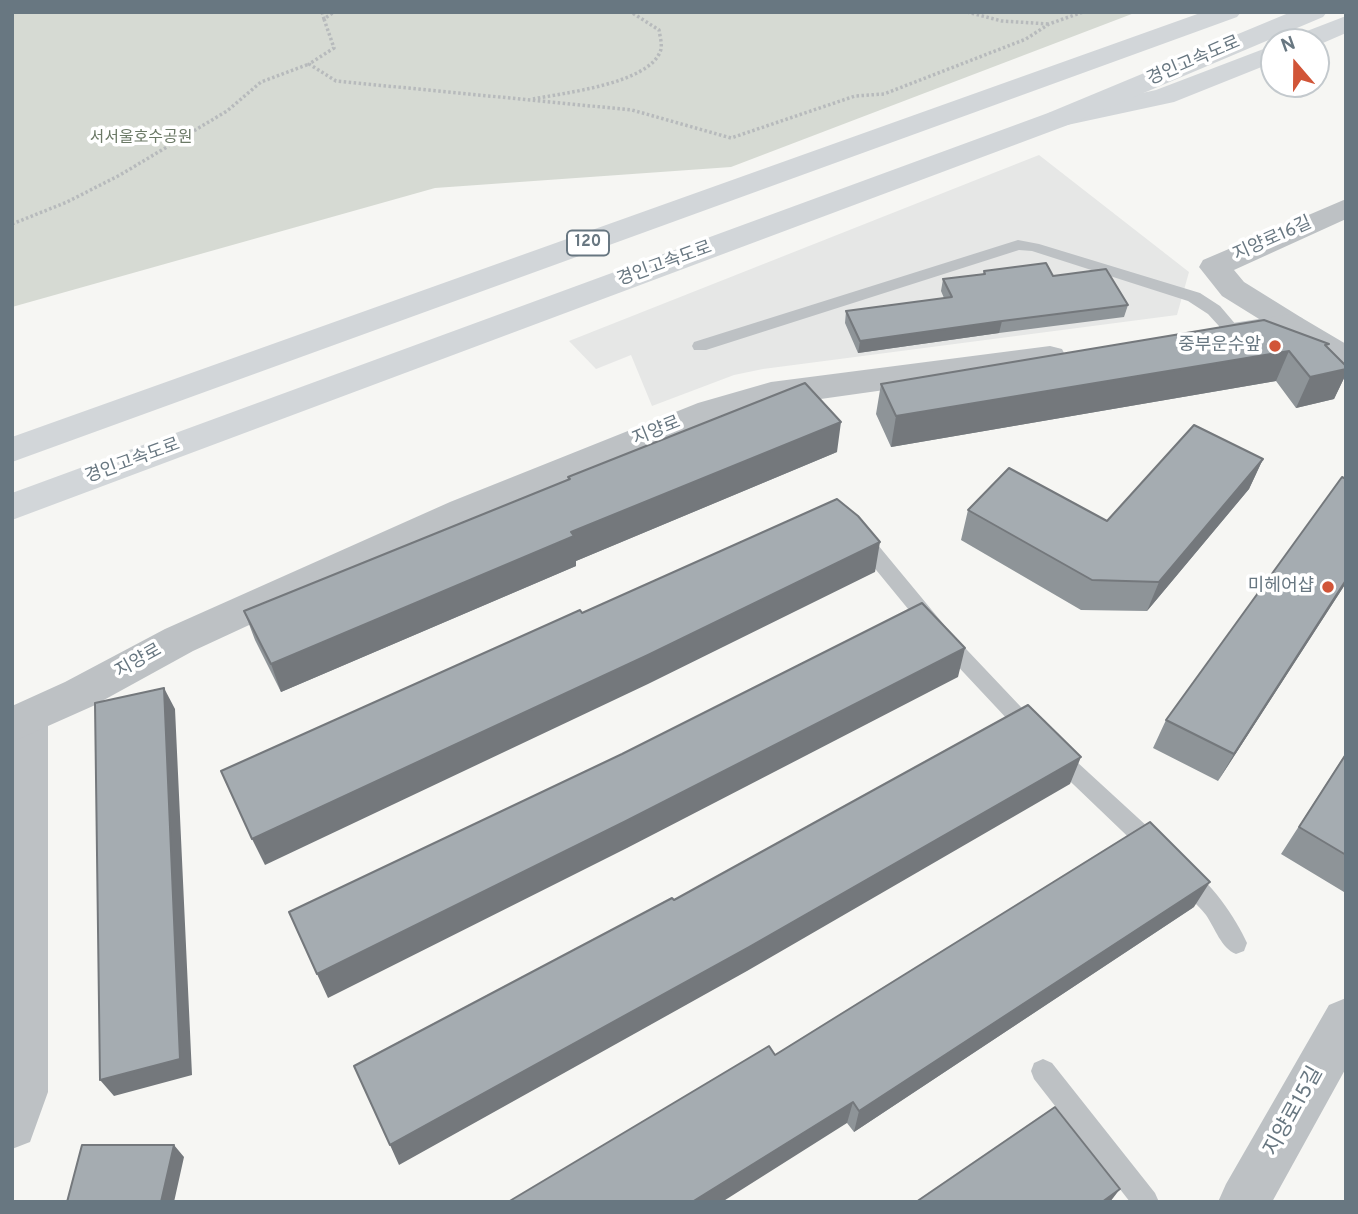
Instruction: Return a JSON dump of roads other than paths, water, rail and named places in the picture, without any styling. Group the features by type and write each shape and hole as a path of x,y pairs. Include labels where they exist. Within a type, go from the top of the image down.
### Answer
{"highway":[{"path":"1164,37 1211,12"},
{"name":"경인고속도로","path":"12,450 1228,12"},
{"name":"경인고속도로","path":"12,507 1058,119 1314,12"},
{"path":"1058,119 1164,96 1260,58"}],"street":[{"name":"지양로16길","path":"1291,326 1233,289 1214,267 1346,208"},
{"path":"1195,338 1291,326 1346,359"},
{"name":"지양로","path":"20,722 188,636 463,511 710,411 771,394 1087,352"},
{"path":"12,1124 23,1092 20,722"},
{"name":"지양로15길","path":"1244,1202 1346,1021"}],"lane":[{"path":"700,346 1018,245 1034,247 1194,298 1214,310 1235,333"},
{"path":"846,522 999,699 1122,819 1178,869 1213,907 1236,943"},
{"path":"1043,1070 1146,1202"}],"place":[{"name":"중부운수앞","path":"1275,346"},
{"name":"미헤어샵","path":"1328,587"}],"park label":[{"name":"서서울호수공원","path":"141,139"}]}
